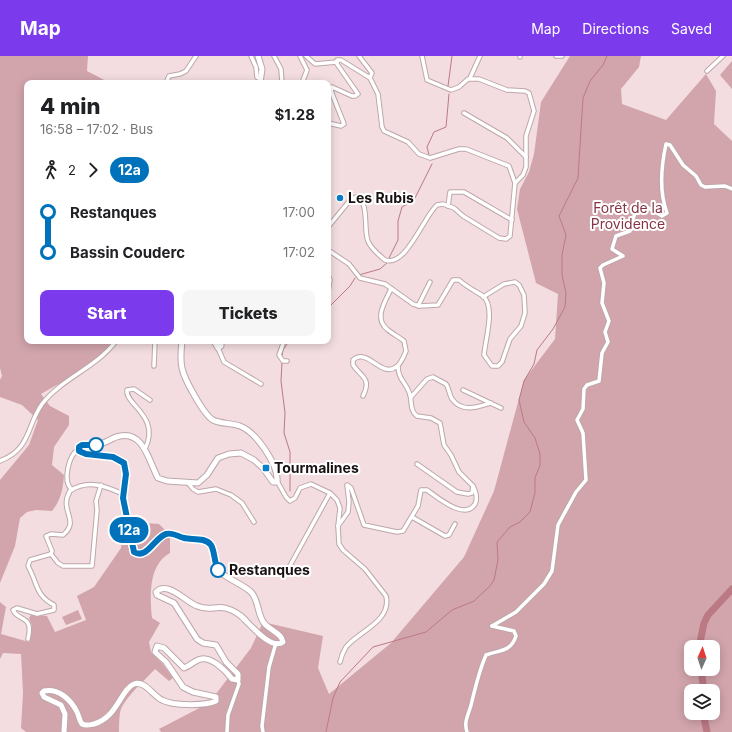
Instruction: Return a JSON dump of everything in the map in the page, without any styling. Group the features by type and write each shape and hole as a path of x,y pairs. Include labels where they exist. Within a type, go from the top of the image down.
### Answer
{"main road":[{"path":"258,56 262,70 261,80"},
{"path":"64,732 63,709 59,703 44,697 42,693 44,691 54,690 65,696 76,710 80,722 86,726 96,724 106,718 116,708 131,685 137,683 145,686 161,700 166,702 191,704 216,701 216,697 213,695 193,692 180,684 166,662 155,652 157,646 164,648 184,668 197,660 204,659 218,666 232,679 238,680 238,674 226,662 218,648 213,644 200,642 177,607 170,600 158,596 157,590 162,589 174,592 199,607 219,607 231,610 263,637 276,643 283,643 283,638 263,623 252,594 216,567 211,545 202,540 185,538 168,533 162,536 144,553 138,554 134,552 123,494 126,474 124,463 113,457 83,453 79,449 82,445 101,444 126,436 138,441 145,449 158,478 167,481 194,484 202,481 218,458 234,453 251,457 263,468 273,482 276,483 277,481 272,460 250,433 240,426 214,420 206,412 184,375 181,361 182,344"},
{"path":"216,344 218,348 221,344"}],"street":[{"path":"167,80 169,76 186,71 196,56"},
{"path":"251,56 260,80"},
{"path":"274,56 281,69 282,80"},
{"path":"300,56 306,68 303,80"},
{"path":"306,56 315,64 337,62 341,60 370,78 380,102 382,127 388,134 408,142 419,154 427,158 463,149 503,163 511,169 515,183 510,236 503,239 448,206 437,205 433,208 416,237 398,258 392,262 385,260 369,244 365,231 364,207 358,198 351,199 331,224"},
{"path":"359,56 372,73 370,78"},
{"path":"422,56 426,78 431,82 454,89 470,78 480,56"},
{"path":"556,56 562,56"},
{"path":"707,71 723,56"},
{"path":"331,124 341,126 344,124 331,91 332,87 352,96 358,94 337,62"},
{"path":"470,78 479,79 507,90 525,91 530,95 534,111 526,136 527,158 525,172 515,183"},
{"path":"464,113 507,138 527,158"},
{"path":"467,732 465,725 466,717 472,702 479,670 486,655 508,648 515,642 516,636 514,631 492,626 516,612 544,584 552,571 558,525 576,492 586,480 583,433 577,420 583,409 584,389 587,385 599,381 602,353 608,342 605,332 608,321 602,303 604,283 600,268 602,265 623,256 612,249 616,236 630,231 634,215 641,206 645,206 662,216 667,213 663,206 661,180 666,144 670,145 683,165 696,176 701,185 705,187 725,186 732,188"},
{"path":"448,206 450,192 461,191 512,220"},
{"path":"331,252 349,264 360,278 380,282 418,306 438,305 451,281 455,279 459,280 469,289 484,297 488,305 489,314 484,355 492,366 498,366 502,362 510,339 521,326 525,313 526,301 522,289 515,282 504,284 484,297"},
{"path":"418,306 430,282"},
{"path":"338,526 348,512 349,502 347,485 351,488 362,522 366,526 400,532 412,517 418,506 421,490 426,490 455,508 467,510 475,504 476,500 477,495 472,486 459,472 444,445 440,423 431,418 415,414 412,411 411,398 406,386 400,378 398,366 406,351 406,344 384,327 380,317 391,289"},
{"path":"0,461 17,452 23,446 35,416 42,404 52,394 108,352 114,344"},
{"path":"154,366 155,344"},
{"path":"283,344 279,355 283,361 287,361"},
{"path":"218,348 224,362 261,384"},
{"path":"363,396 366,388 365,380 363,373 353,365 355,358 365,357 385,369 398,366"},
{"path":"411,398 427,379 433,377 446,384 452,398 466,408 474,409 491,403"},
{"path":"145,449 148,437 146,420 140,409 128,397 127,390 134,389 150,400"},
{"path":"464,390 501,408"},
{"path":"71,489 67,481 69,463 73,452 79,449"},
{"path":"417,464 458,492 470,494 473,490 472,486"},
{"path":"277,481 290,501 295,498 300,488 306,484 320,487 330,493 340,504 338,526 338,541 340,547 369,574 385,593 387,601 385,610 379,620 346,647 340,662"},
{"path":"188,483 198,492 216,489 231,495 242,503 254,522"},
{"path":"101,485 96,501 97,510 94,555 90,567 60,565 51,554 52,551 46,536 51,534 61,536 67,532 71,521 66,507 68,494 71,489 83,485 101,485 123,494"},
{"path":"287,571 330,493"},
{"path":"412,517 445,536 449,535 455,524"},
{"path":"28,639 29,624 24,618 15,613 13,610 19,609 37,614 54,610 54,606 39,594 28,566 30,560 51,554"},
{"path":"263,732 262,726 269,667 276,643"},
{"path":"227,732 228,715 239,684 238,680"}],"green space":[{"path":"0,56 88,56 87,71 104,80 24,80 24,344 111,344 99,358 90,365 41,394 50,406 69,416 69,425 54,447 52,465 64,475 62,490 58,503 52,511 36,510 27,512 20,518 15,546 0,583 0,480 29,445 38,420 22,405 0,397 0,380 2,376 0,368"},
{"name":"Forêt de la Providence","path":"570,56 641,56 639,67 621,89 622,104 666,120 706,74 716,91 714,124 732,141 732,732 161,732 159,729 209,703 251,648 263,622 323,636 318,668 329,694 391,643 464,557 494,491 524,380 555,339 558,294 536,283 517,209 520,189 529,172 534,154 541,102"},
{"path":"732,61 732,89 720,75"},
{"path":"145,523 159,524 170,535 170,553 163,558 158,565 152,582 152,618 160,623 149,642 151,652 162,663 173,678 169,681 155,669 140,684 129,696 122,708 119,732 26,732 21,728 23,693 21,654 3,653 0,659 0,602 6,607 1,634 29,642 32,626 29,618 31,615 47,616 55,632 86,620 77,596 94,587 121,548 122,537 133,527"},
{"path":"78,610 82,619 66,625 62,617"}],"waterway":[{"path":"448,86 452,56"},
{"path":"326,732 333,698 340,682 373,647 426,632 452,610 474,601 490,586 494,580 498,560 497,542 510,527 520,522 530,512 535,493 535,478 540,465 540,454 535,438 524,422 519,400 524,381 534,364 537,350 553,329 565,307 566,293 562,275 562,255 566,235 559,216 578,178 583,98 590,81 603,65 607,56"},
{"path":"429,155 427,147 434,132 446,127 449,94"},
{"path":"389,258 398,240 398,221 402,207 415,198 432,164"},
{"path":"359,275 380,269 387,263"},
{"path":"331,305 350,286 355,278"},
{"path":"282,356 283,350 287,344"},
{"path":"282,362 281,381 285,413 284,433 290,452 290,491"},
{"path":"700,640 704,623 708,615 732,589"},
{"path":"702,676 703,684"},
{"path":"704,720 707,732"}],"bus line":[{"name":"12a","path":"96,445 82,445 79,447 79,451 86,454 101,454 113,457 124,463 126,469 126,479 123,498 134,552 136,554 144,553 162,536 172,533 182,538 202,540 211,545 215,565 218,570"}],"place":[{"name":"Les Rubis","path":"340,198"},
{"name":"Tourmalines","path":"266,468"},
{"name":"Restanques","path":"218,570"}]}
